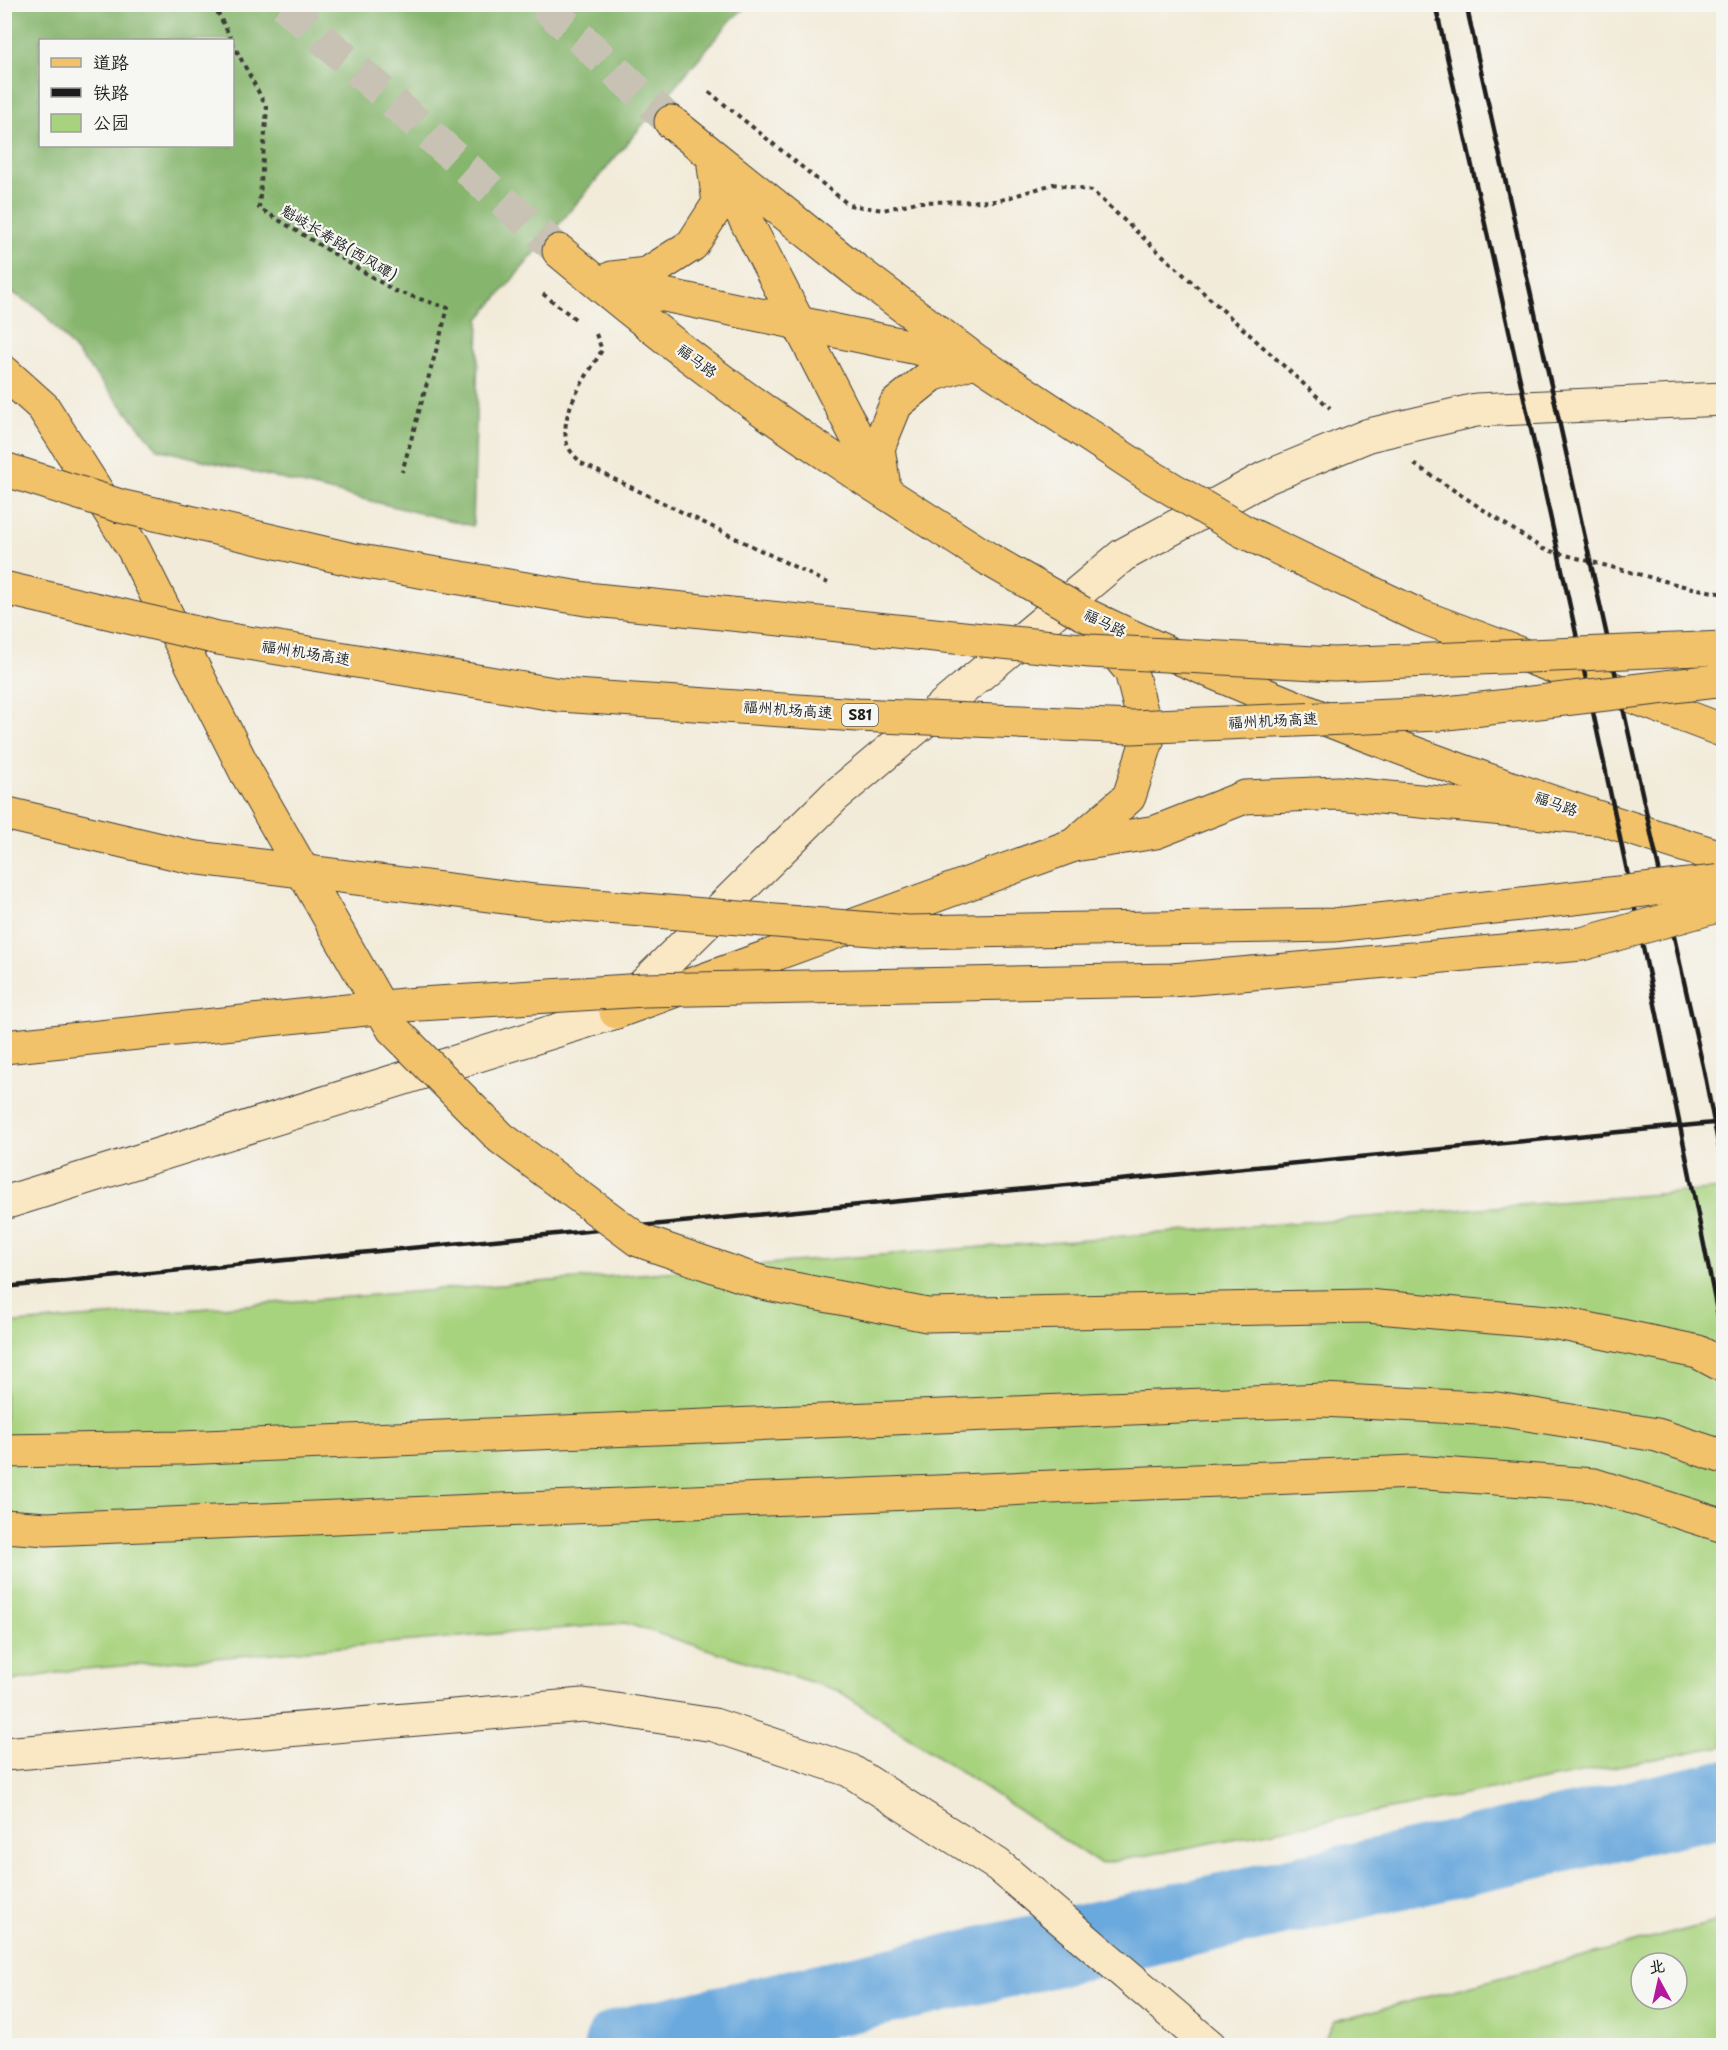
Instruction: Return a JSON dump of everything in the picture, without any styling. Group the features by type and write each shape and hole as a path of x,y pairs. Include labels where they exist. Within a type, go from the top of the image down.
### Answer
{"main road":[{"path":"671,122 854,269 975,360 1152,477 1243,531 1420,616 1724,731"},
{"path":"594,280 647,274 692,245 719,203 712,155"},
{"path":"712,155 885,492"},
{"name":"福马路","path":"559,251 728,385 990,560 1082,613 1235,684 1595,818 1724,858"},
{"path":"594,280 975,360"},
{"path":"885,492 878,448 896,404 932,375 975,360"},
{"path":"4,372 43,407 133,548 246,772 393,1029 501,1138 638,1240 763,1283 927,1314 1367,1306 1558,1323 1698,1352 1724,1366"},
{"path":"4,469 120,506 354,560 609,602 1090,651 1334,664 1724,648"},
{"name":"福州机场高速","path":"4,588 218,638 560,695 857,715 1144,727 1439,714 1724,680"},
{"path":"1074,845 1129,797 1148,738 1131,671 1082,613"},
{"path":"616,1012 1074,845 1156,832 1245,797 1338,793 1595,818"},
{"path":"4,813 214,860 535,901 908,932 1334,925 1724,882"},
{"path":"4,1047 404,1005 644,990 1172,980 1582,944 1724,904"},
{"path":"4,1450 192,1447 1322,1400 1497,1410 1657,1435 1724,1457"},
{"path":"4,1527 47,1528 1413,1472 1594,1485 1724,1526"},
{"path":"4,1534 47,1528"}],"street":[{"path":"4,1203 616,1012 836,796 1123,555 1265,478 1369,435 1476,410 1724,399"},
{"path":"4,1754 583,1705 714,1725 849,1770 998,1865 1210,2046"}],"path":[{"name":"魁岐长寿路(西风磹)","path":"213,4 231,39"},
{"name":"魁岐长寿路(西风磹)","path":"234,45 267,108 259,208 395,291 448,308 402,472"},
{"path":"709,92 849,205 883,210 917,202 998,201 1053,184 1092,191 1330,409"},
{"path":"543,294 580,322"},
{"path":"589,329 599,337 602,350 568,412 565,426 567,446 581,463 836,587"},
{"path":"1409,461 1543,549 1687,587 1724,594"}],"green space":[{"path":"5,4 748,5 731,20 479,319 473,526 158,449 41,310 5,288"},
{"path":"1723,1189 1723,1746 1100,1864 839,1691 625,1623 73,1670 5,1682 5,1324"},
{"path":"1723,1920 1723,2045 1321,2045 1334,2021"}],"waterway":[{"path":"622,2046 1724,1798"}],"tunnel":[{"path":"284,4 559,251"},
{"path":"543,4 671,122"}],"railway":[{"path":"1435,4 1585,674 1724,1346"},
{"path":"1466,4 1704,1071 1724,1173"},
{"path":"4,1287 1724,1122"}]}
